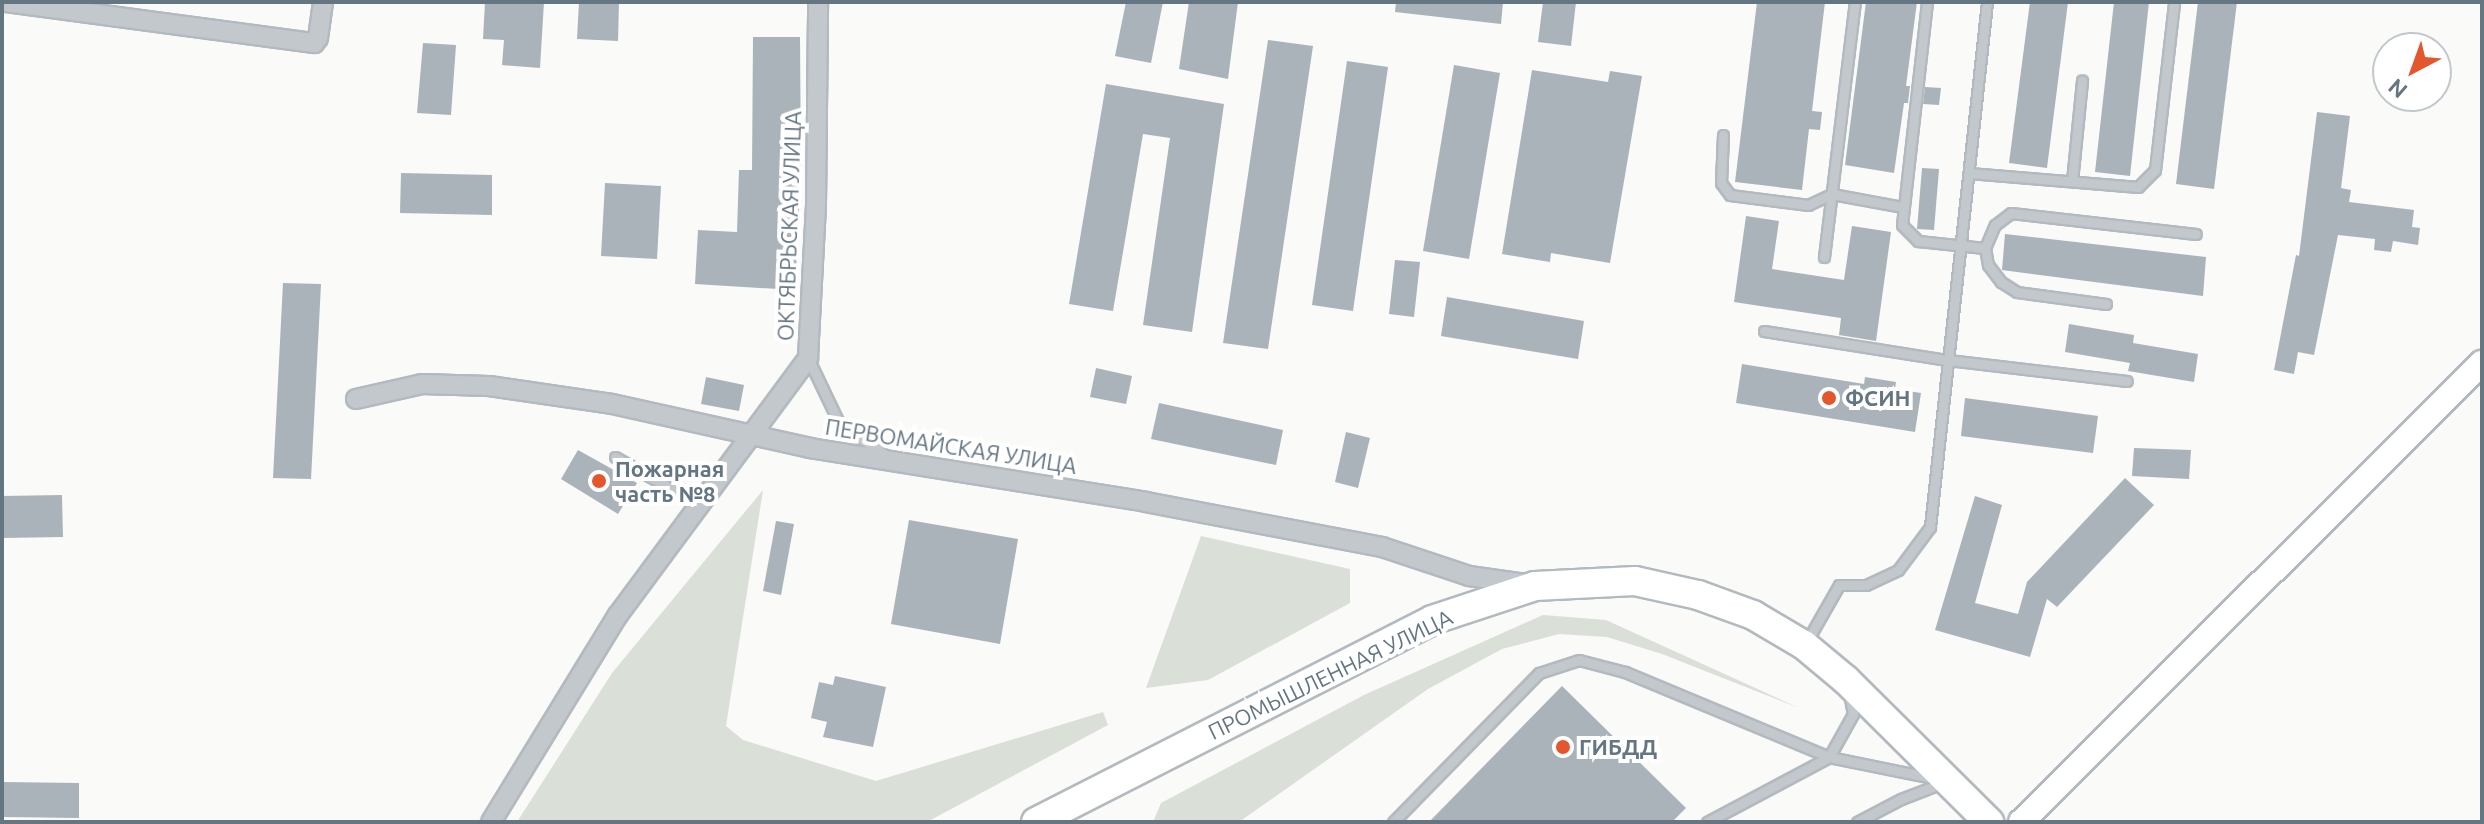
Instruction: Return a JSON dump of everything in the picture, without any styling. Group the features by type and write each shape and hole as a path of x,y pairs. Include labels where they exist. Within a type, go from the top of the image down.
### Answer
{"main road":[{"path":"2021,822 2482,363"},
{"name":"ПРОМЫШЛЕННАЯ УЛИЦА","path":"1036,822 1432,620 1535,586 1635,581 1698,595 1753,615 1804,645 1846,680 1989,822"}],"street":[{"path":"6,2 314,43 318,38 323,2"},
{"name":"ОКТЯБРЬСКАЯ УЛИЦА","path":"491,822 618,615 808,358 816,205 818,2"},
{"name":"ПЕРВОМАЙСКАЯ УЛИЦА","path":"356,399 422,384 489,386 612,404 810,448 1146,502 1382,547 1469,576 1535,586"}],"lane":[{"path":"1824,257 1855,2"},
{"path":"1927,2 1902,225 1918,241 1985,248"},
{"path":"1804,645 1839,585 1866,585 1898,570 1930,527 1987,2"},
{"path":"1969,173 2138,187 2155,170 2174,2"},
{"path":"2072,181 2082,80"},
{"path":"1723,135 1721,183 1730,195 1808,205 1832,194 1902,207"},
{"path":"2106,304 2017,292 2001,282 1988,265 1985,248 1995,225 2011,213 2196,234"},
{"path":"1764,331 1948,360 2127,381"},
{"path":"808,358 839,423 893,461"},
{"path":"615,457 670,488 709,493"},
{"path":"1393,822 1539,673 1579,660 1625,672 1829,757 1948,781"},
{"path":"1707,822 1829,757 1853,714 1846,680"},
{"path":"1857,822 1901,799 1948,781"}],"shaded area":[{"path":"763,490 726,726 743,740 876,781 1103,712 1108,725 927,822 517,822 612,673"},
{"path":"1201,536 1350,569 1350,603 1208,680 1146,688"},
{"path":"1543,615 1606,620 1799,708 1662,654 1607,637 1559,634 1502,649 1428,689 1239,822 1153,822 1161,803 1364,695"}],"building":[{"path":"485,2 544,2 540,68 502,65 504,40 483,39"},
{"path":"579,2 619,2 618,41 577,39"},
{"path":"1126,2 1163,2 1151,63 1115,56"},
{"path":"1189,2 1238,2 1228,79 1179,69"},
{"path":"1396,2 1503,2 1501,24 1395,12"},
{"path":"1543,2 1576,2 1571,46 1538,42"},
{"path":"1757,2 1825,2 1812,111 1822,112 1820,130 1809,129 1802,190 1735,182"},
{"path":"1866,2 1917,2 1906,86 1910,86 1908,103 1904,103 1894,173 1845,165"},
{"path":"2030,2 2068,2 2047,168 2009,163"},
{"path":"2114,2 2149,2 2130,176 2095,172"},
{"path":"2198,2 2237,2 2214,189 2176,184"},
{"path":"753,37 800,37 801,172 795,290 695,284 698,230 737,232 739,170 752,170"},
{"path":"1268,40 1313,46 1268,349 1223,343"},
{"path":"423,43 456,45 451,115 417,113"},
{"path":"1347,61 1388,67 1353,311 1312,305"},
{"path":"1454,65 1500,73 1469,259 1423,251"},
{"path":"1532,70 1608,82 1610,71 1642,76 1610,263 1551,253 1550,262 1502,254"},
{"path":"1106,84 1224,104 1192,332 1143,325 1170,138 1143,134 1113,311 1069,304"},
{"path":"1925,87 1941,88 1939,105 1923,104"},
{"path":"2317,112 2350,116 2341,188 2351,190 2349,202 2414,210 2412,227 2420,228 2418,245 2393,241 2391,252 2374,250 2375,239 2338,235 2314,355 2298,352 2294,374 2274,370 2296,255 2299,256"},
{"path":"1922,168 1939,169 1934,230 1917,229"},
{"path":"401,173 492,175 492,215 400,213"},
{"path":"605,183 661,186 657,259 601,256"},
{"path":"1746,216 1779,221 1772,269 1844,280 1852,226 1891,232 1876,341 1839,335 1841,318 1734,302"},
{"path":"2005,234 2206,257 2203,296 2002,270"},
{"path":"1395,260 1420,262 1414,317 1389,314"},
{"path":"283,283 321,284 311,479 273,478"},
{"path":"1447,297 1584,321 1578,359 1441,336"},
{"path":"2069,324 2134,335 2133,343 2198,354 2194,382 2128,371 2130,363 2065,352"},
{"name":"ФСИН","path":"1742,364 1864,384 1865,377 1896,382 1895,389 1921,393 1915,432 1736,403"},
{"path":"1096,368 1132,376 1126,404 1090,397"},
{"path":"706,377 744,385 739,411 701,404"},
{"path":"1965,398 2098,416 2093,453 1961,436"},
{"path":"1159,403 1283,430 1276,465 1151,439"},
{"path":"1346,432 1370,438 1358,488 1335,482"},
{"path":"2134,448 2191,450 2189,479 2132,476"},
{"name":"Пожарная часть №8","path":"578,450 637,483 618,514 561,479"},
{"path":"2125,478 2154,505 2057,607 2047,599 2030,657 1935,630 1975,496 2002,505 1975,603 2018,614 2027,582"},
{"path":"62,495 63,537 2,538 2,496"},
{"path":"909,520 1018,539 1000,644 891,624"},
{"path":"776,521 794,524 781,595 763,591"},
{"path":"835,676 886,687 873,747 823,737 827,722 811,718 819,682 833,685"},
{"name":"ГИБДД","path":"1562,686 1686,808 1672,822 1429,822"},
{"path":"2,782 79,783 79,818 2,817"}],"place":[{"name":"ФСИН","path":"1829,398"},
{"name":"Пожарная часть №8","path":"599,481"},
{"name":"ГИБДД","path":"1563,747"}]}
